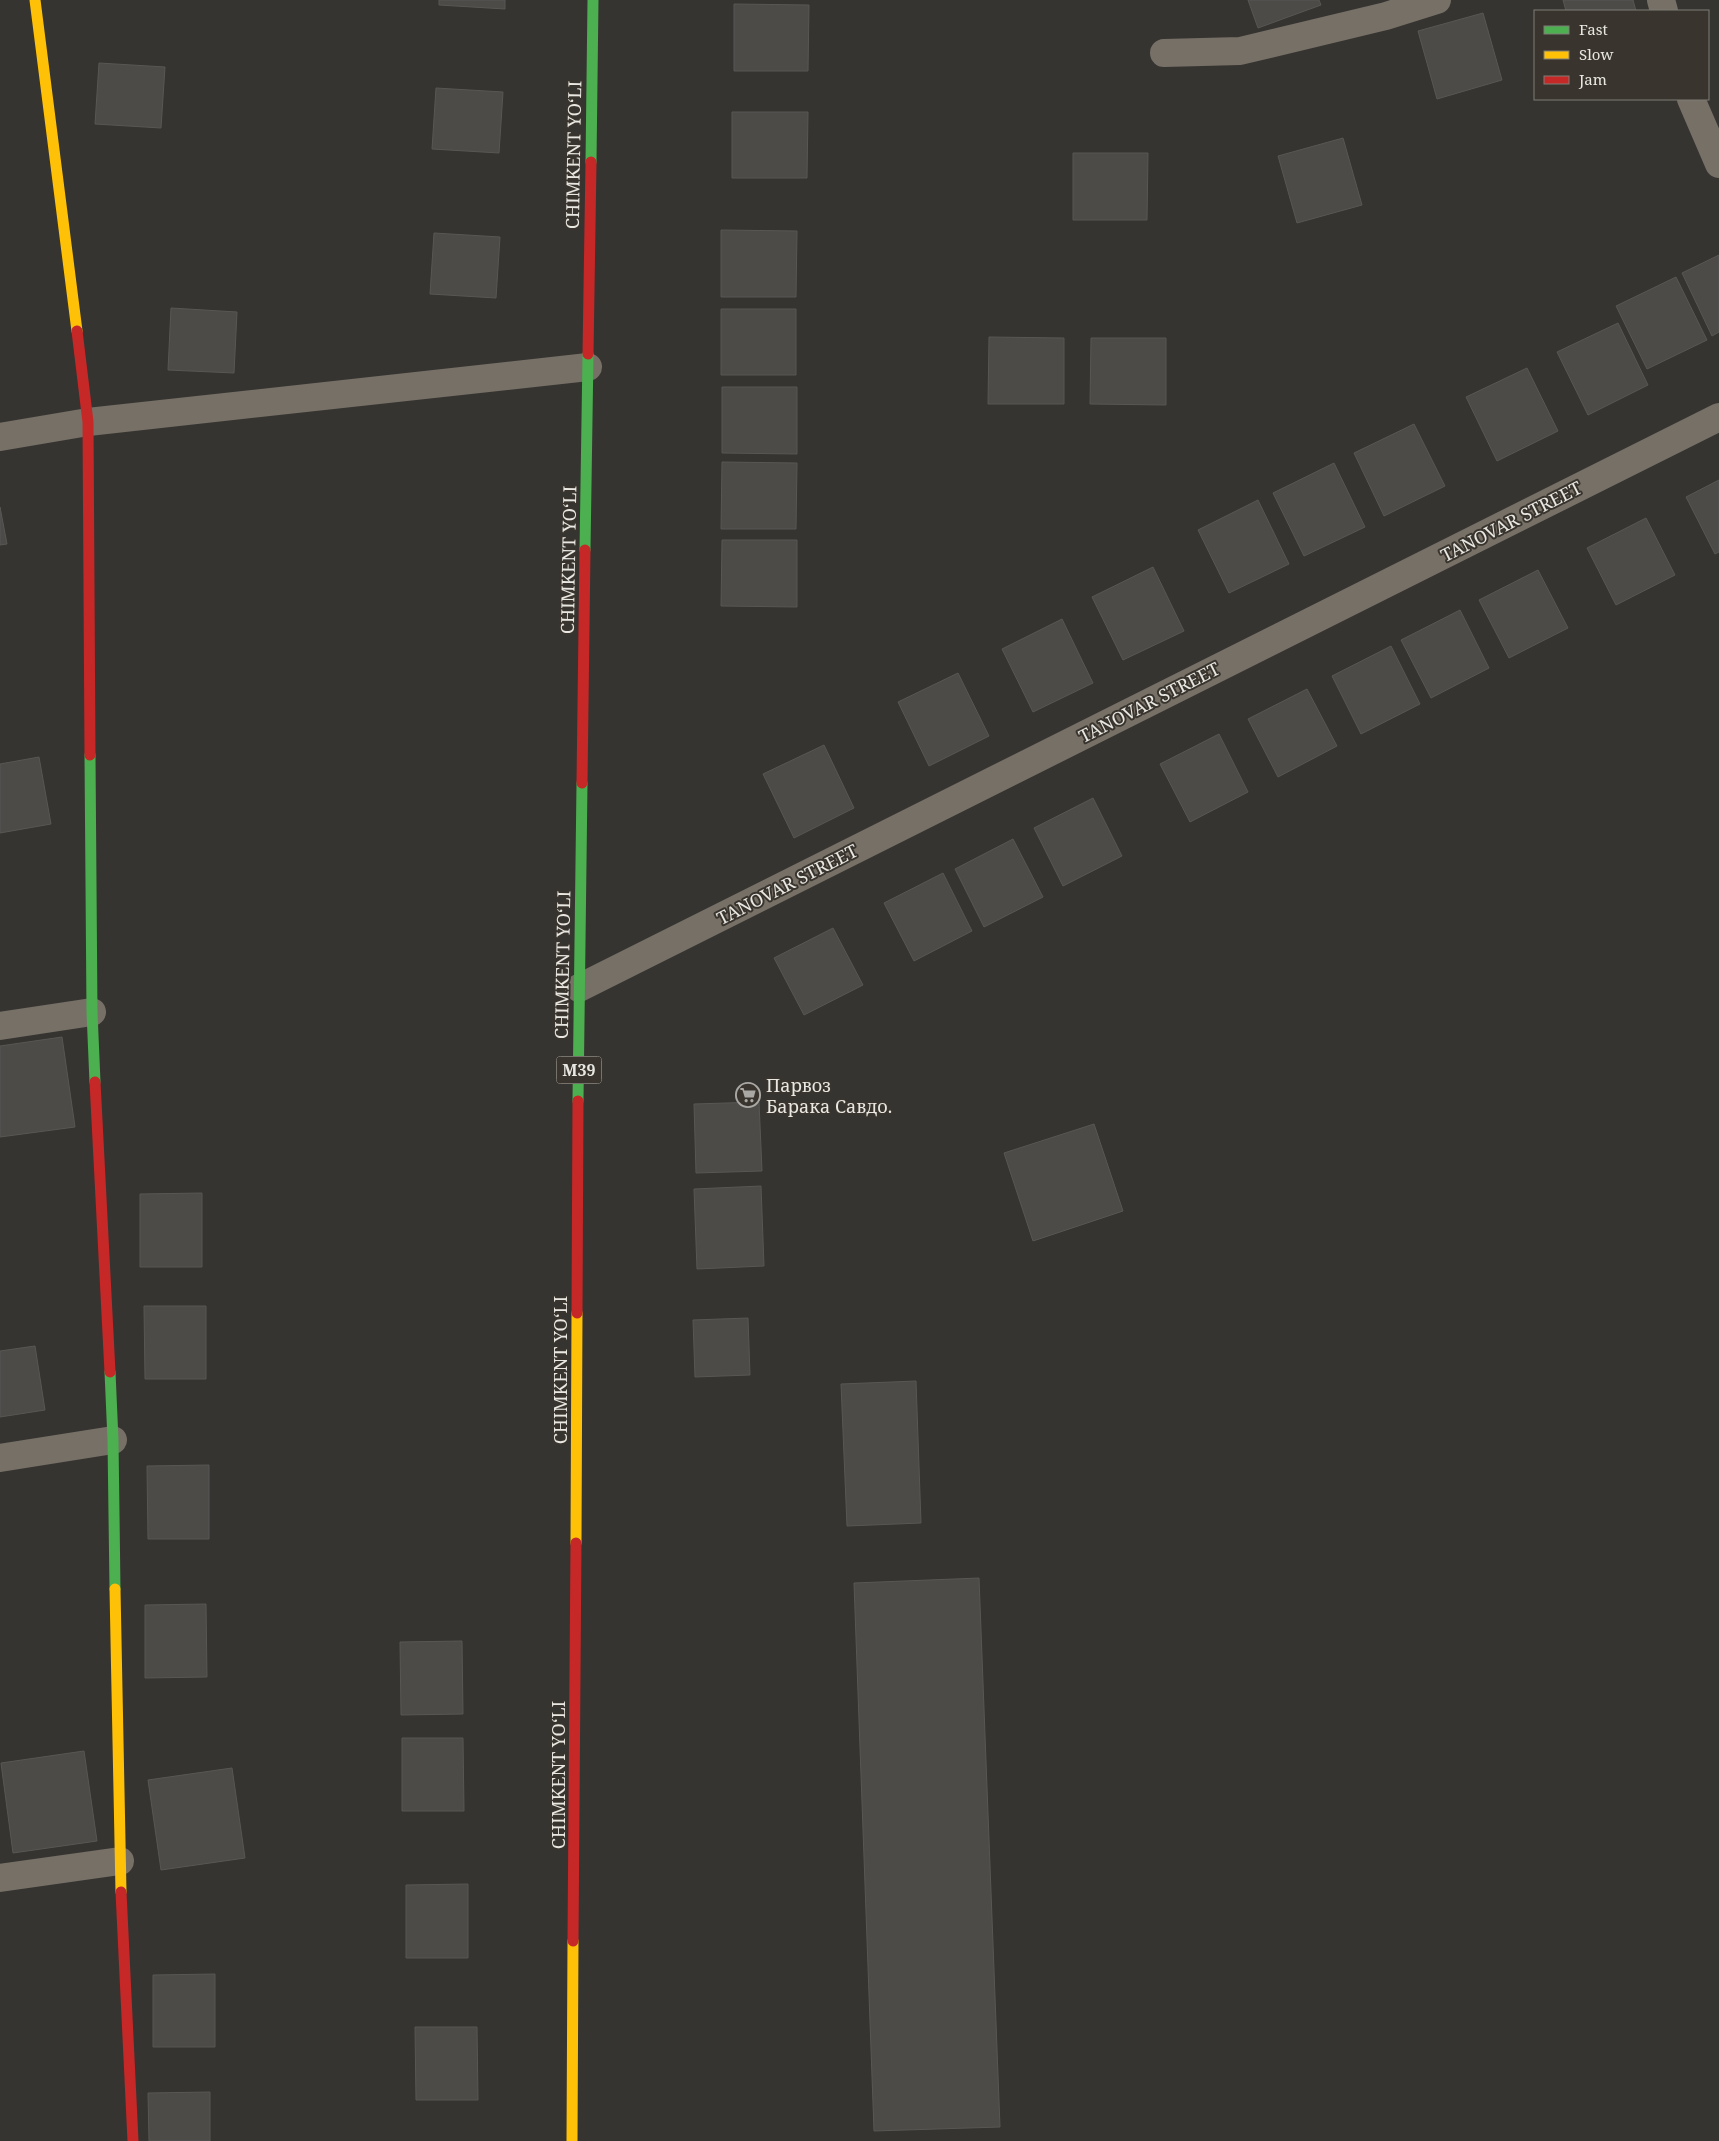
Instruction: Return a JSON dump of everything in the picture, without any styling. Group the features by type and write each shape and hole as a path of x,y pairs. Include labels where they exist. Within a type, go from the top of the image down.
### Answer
{"main road":[{"path":"35,0 88,422 92,1012 113,1440 120,1860 132,2141"},
{"name":"CHIMKENT YO‘LI","path":"572,2141 579,988 593,0"}],"street":[{"path":"1164,53 1240,51 1386,16 1437,0"},
{"path":"1691,100 1719,164"},
{"path":"0,437 88,422 588,367"},
{"name":"TANOVAR STREET","path":"579,988 1719,417"},
{"path":"0,1026 92,1012"},
{"path":"0,1458 113,1440"},
{"path":"0,1878 120,1860"}],"building":[{"path":"439,0 505,0 505,9 439,5"},
{"path":"1248,0 1319,0 1321,5 1258,28"},
{"path":"1563,0 1633,0 1636,10 1566,10"},
{"path":"734,4 809,5 808,71 734,71"},
{"path":"1483,13 1502,80 1437,99 1418,31"},
{"path":"99,63 165,67 161,128 95,124"},
{"path":"436,88 503,92 499,153 432,149"},
{"path":"732,112 808,112 807,178 732,178"},
{"path":"1343,138 1362,205 1297,223 1278,156"},
{"path":"1073,153 1148,153 1147,220 1073,220"},
{"path":"721,230 797,231 796,297 721,297"},
{"path":"434,233 500,237 496,298 430,294"},
{"path":"1719,255 1719,332 1712,336 1682,273"},
{"path":"1676,277 1707,340 1647,369 1616,306"},
{"path":"171,308 237,312 234,373 168,370"},
{"path":"721,309 796,309 796,375 721,375"},
{"path":"1618,323 1648,385 1588,415 1557,352"},
{"path":"989,337 1064,338 1064,404 988,404"},
{"path":"1091,338 1166,338 1166,405 1090,404"},
{"path":"1527,368 1558,431 1497,461 1466,397"},
{"path":"722,387 797,387 797,454 722,453"},
{"path":"1414,424 1445,486 1384,516 1354,453"},
{"path":"722,462 797,463 796,529 721,529"},
{"path":"1334,463 1365,527 1304,556 1273,493"},
{"path":"1719,480 1719,552 1715,554 1686,497"},
{"path":"1258,500 1289,564 1229,593 1198,530"},
{"path":"0,507 7,544 0,545"},
{"path":"1646,518 1675,575 1616,605 1587,548"},
{"path":"722,540 797,540 797,607 721,606"},
{"path":"1153,567 1184,631 1123,660 1092,597"},
{"path":"1538,570 1568,628 1509,658 1479,600"},
{"path":"1460,610 1489,668 1431,698 1401,640"},
{"path":"1062,619 1093,683 1033,712 1002,649"},
{"path":"1391,646 1420,704 1361,734 1332,676"},
{"path":"958,673 989,736 929,766 898,702"},
{"path":"1307,689 1337,746 1278,777 1248,719"},
{"path":"1219,734 1248,792 1190,822 1160,764"},
{"path":"824,745 854,808 794,838 763,774"},
{"path":"39,757 51,824 0,833 0,764"},
{"path":"1093,798 1122,856 1063,886 1034,828"},
{"path":"1013,839 1043,897 984,927 955,869"},
{"path":"943,873 972,931 914,961 884,903"},
{"path":"833,928 863,985 804,1015 774,958"},
{"path":"62,1037 75,1127 0,1137 0,1046"},
{"path":"759,1102 762,1171 696,1173 694,1104"},
{"path":"1094,1124 1123,1211 1033,1241 1004,1153"},
{"path":"761,1186 764,1266 697,1269 694,1189"},
{"path":"202,1193 202,1267 140,1267 140,1194"},
{"path":"144,1306 206,1306 206,1379 145,1379"},
{"path":"748,1318 750,1375 695,1377 693,1320"},
{"path":"35,1346 45,1410 0,1417 0,1351"},
{"path":"916,1381 921,1523 847,1526 841,1384"},
{"path":"209,1465 209,1539 148,1539 147,1466"},
{"path":"979,1578 1000,2127 874,2131 854,1583"},
{"path":"206,1604 207,1677 145,1678 145,1605"},
{"path":"462,1641 463,1714 401,1715 400,1642"},
{"path":"402,1738 463,1738 464,1811 402,1811"},
{"path":"84,1751 97,1841 13,1853 1,1763"},
{"path":"232,1768 245,1858 161,1870 148,1780"},
{"path":"468,1884 468,1958 406,1958 406,1885"},
{"path":"215,1974 215,2047 153,2047 153,1975"},
{"path":"415,2027 477,2027 478,2100 416,2100"},
{"path":"210,2092 210,2141 149,2141 148,2093"}],"traffic: fast":[{"path":"591,162 593,0"},
{"path":"585,550 588,354"},
{"path":"90,755 92,1012 95,1082"},
{"path":"578,1101 582,783"},
{"path":"110,1372 115,1589"}],"traffic: slow":[{"path":"35,0 77,331"},
{"path":"576,1543 577,1313"},
{"path":"115,1589 121,1892"},
{"path":"572,2141 573,1941"}],"traffic: jam":[{"path":"588,354 591,162"},
{"path":"77,331 88,422 90,755"},
{"path":"582,783 585,550"},
{"path":"95,1082 110,1372"},
{"path":"577,1313 578,1101"},
{"path":"573,1941 576,1543"},
{"path":"121,1892 133,2141"}],"place":[{"name":"Парвоз Барака Савдо.","path":"748,1095"}]}
